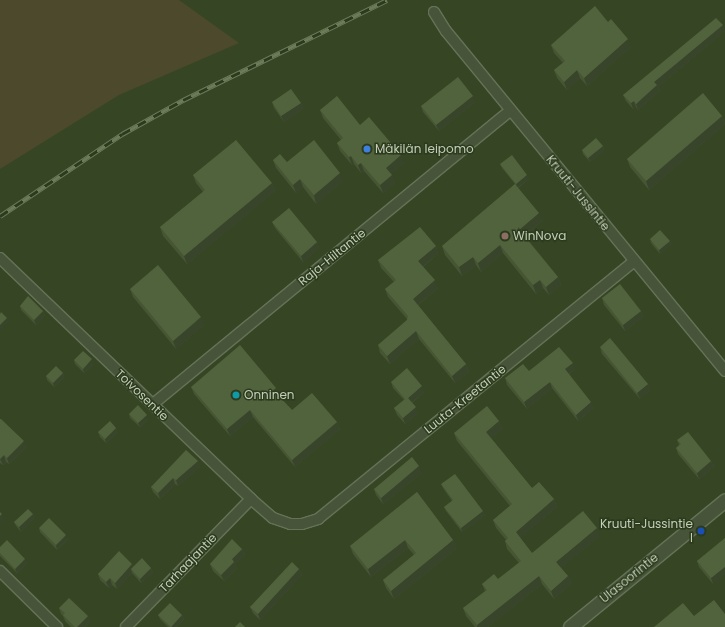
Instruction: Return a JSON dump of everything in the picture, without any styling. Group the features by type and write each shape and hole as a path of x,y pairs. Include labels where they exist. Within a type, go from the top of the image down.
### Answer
{"street":[{"name":"Kruuti-Jussintie","path":"434,12 446,32 725,372"},
{"name":"Raja-Hiltantie","path":"153,404 511,110"},
{"name":"Toivosentie","path":"0,258 251,499 273,518 290,524"},
{"name":"Luuta-Kreetantie","path":"290,524 302,524 318,519 634,261"},
{"name":"Tarhaajantie","path":"126,627 251,499"},
{"name":"Ulasoorintie","path":"570,627 725,500"},
{"path":"0,571 57,627"}],"shaded area":[{"path":"0,0 179,0 239,43 119,95 0,169"}],"building":[{"path":"595,6 608,22 611,19 628,39 584,78 577,70 564,82 554,70 565,61 551,45"},
{"path":"716,18 723,25 654,82 657,85 636,104 634,101 631,103 623,95"},
{"path":"458,77 473,96 436,125 421,106"},
{"path":"291,89 301,103 281,116 272,102"},
{"path":"703,93 722,116 646,181 627,159"},
{"name":"Mäkilän leipomo","path":"337,96 360,125 369,117 401,155 386,168 392,175 380,185 361,163 358,165 337,143 343,138 320,110"},
{"path":"596,138 603,146 588,158 582,150"},
{"path":"236,140 272,183 184,256 160,227 205,190 193,175"},
{"path":"314,140 340,173 314,195 300,179 293,185 273,160 280,154 287,162"},
{"path":"512,155 527,175 516,184 500,164"},
{"path":"515,184 539,213 519,230 558,277 546,287 540,280 533,285 500,245 478,263 473,257 459,267 442,246"},
{"path":"289,208 317,242 301,256 272,222"},
{"path":"420,227 436,246 418,261 435,280 413,299 466,364 452,376 416,331 387,356 378,345 407,320 408,316 385,289 396,280 378,260"},
{"path":"660,230 670,241 659,250 650,239"},
{"path":"158,265 201,317 173,341 130,289"},
{"path":"620,284 641,311 623,325 602,298"},
{"path":"28,296 43,311 34,320 20,306"},
{"path":"1,312 7,318 0,325 0,314"},
{"path":"610,338 648,384 637,393 600,347"},
{"path":"240,345 276,388 273,390 292,410 312,393 337,422 292,460 250,410 227,429 191,387"},
{"path":"559,347 573,363 565,369 591,402 576,415 550,382 524,402 505,378 523,364 529,371"},
{"path":"83,351 92,359 83,369 74,360"},
{"path":"56,366 63,373 53,383 46,376"},
{"path":"407,368 422,386 408,398 416,407 403,418 394,408 405,399 391,382"},
{"path":"138,405 147,415 138,423 129,414"},
{"path":"487,406 499,421 486,432 532,488 539,482 554,499 516,532 532,553 583,511 597,528 556,562 568,576 551,591 539,576 477,625 463,608 487,590 482,584 494,574 498,579 521,561 505,541 508,538 493,520 512,504 454,433"},
{"path":"0,419 24,441 7,458 4,455 0,459"},
{"path":"110,421 116,428 105,439 98,432"},
{"path":"688,432 711,461 697,473 676,448 681,444 677,440"},
{"path":"186,450 198,461 176,480 173,478 158,493 151,487"},
{"path":"412,457 419,466 381,498 374,489"},
{"path":"455,474 483,511 461,528 444,507 453,500 441,484"},
{"path":"417,492 453,540 391,591 383,580 416,553 405,540 368,569 350,546"},
{"path":"28,509 33,514 19,527 14,522"},
{"path":"49,518 66,535 56,545 39,528"},
{"path":"725,538 725,567 711,578 697,561"},
{"path":"232,539 242,549 232,559 234,562 221,575 210,564"},
{"path":"7,540 25,559 15,569 0,553 0,547"},
{"path":"119,551 132,564 115,583 110,578 106,582 98,574"},
{"path":"142,558 151,568 140,579 131,569"},
{"path":"292,562 299,569 258,614 250,607"},
{"path":"69,598 88,616 77,627 75,627 63,615 65,613 59,608"},
{"path":"714,600 725,614 725,627 654,627 683,603 694,616"},
{"path":"170,603 182,615 171,627 158,615"},
{"path":"240,622 245,627 235,627"}],"railway":[{"path":"0,216 122,134 183,100 387,0"}],"place":[{"name":"Mäkilän leipomo","path":"367,149"},
{"name":"WinNova","path":"505,236"},
{"name":"Onninen","path":"236,395"},
{"name":"Kruuti-Jussintie I","path":"701,531"}]}
